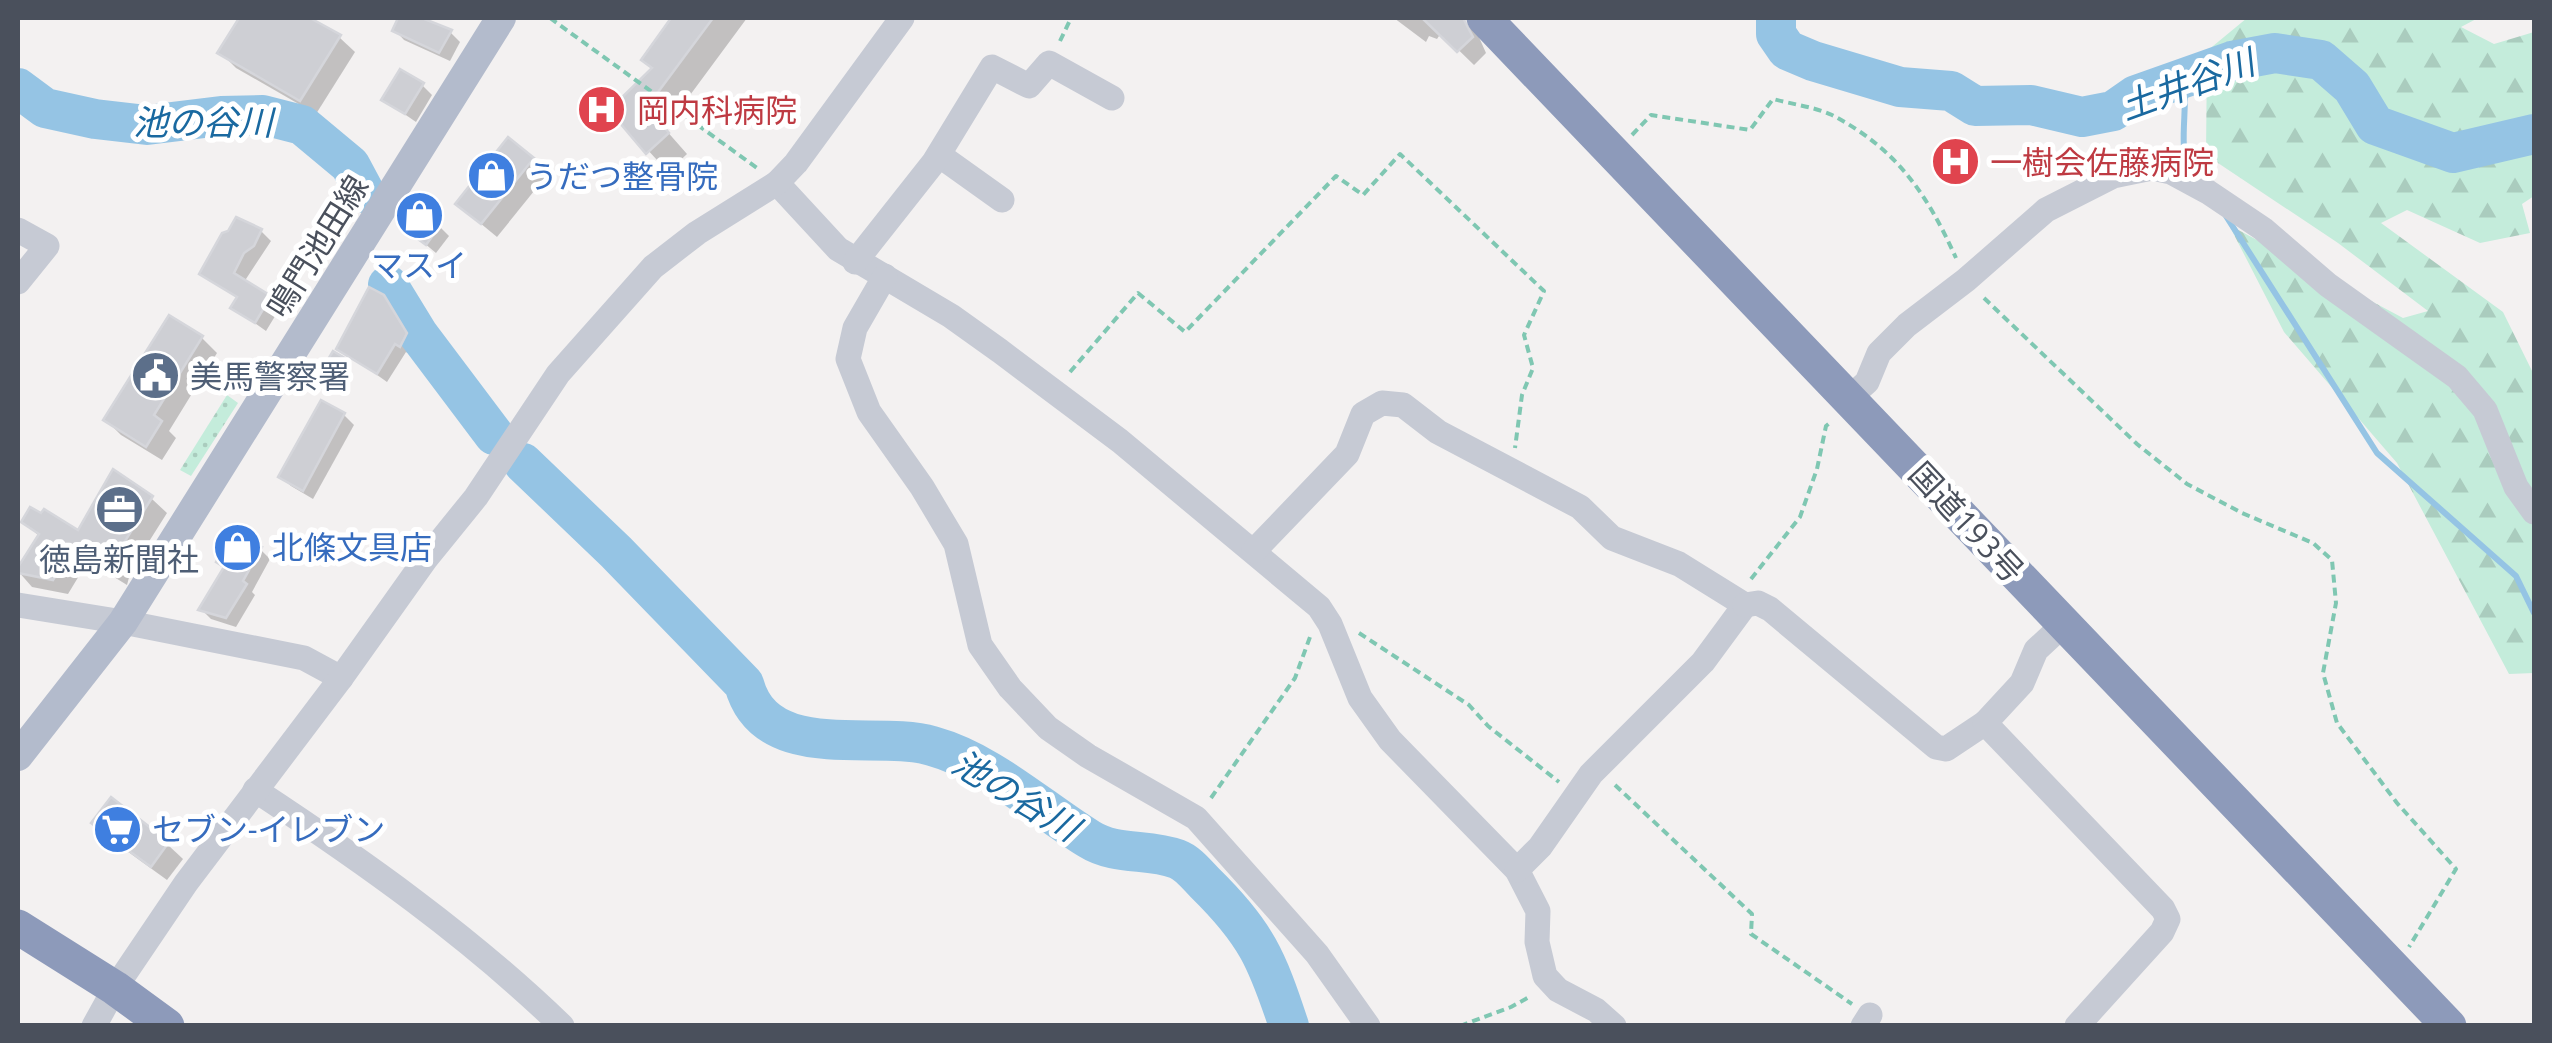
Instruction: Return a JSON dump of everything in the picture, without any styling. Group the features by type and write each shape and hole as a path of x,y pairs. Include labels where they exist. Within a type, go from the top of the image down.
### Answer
{"highway":[{"name":"国道193号","path":"1484,18 2449,1026"},
{"path":"18,928 115,988 167,1026"}],"main road":[{"name":"鳴門池田線","path":"18,756 124,622 501,18"}],"street":[{"path":"94,1026 186,883 341,678 424,560 484,485 558,374 653,267 697,233 777,182 796,163 902,18"},
{"path":"855,262 938,155 992,67 1029,86 1049,63 1112,98"},
{"path":"938,155 1002,200"},
{"path":"1852,399 1868,382 1879,353 1907,325 2046,210 2113,176 2152,168 2208,192 2262,229 2328,285 2457,377 2485,410 2516,487 2534,512"},
{"path":"777,182 838,249 952,316 1054,391 1254,551 1322,612 1360,698 1390,740 1517,870 1538,911 1536,942 1545,976 1614,1026"},
{"path":"18,230 46,246 18,282"},
{"path":"885,276 855,328 848,359 868,412 922,487 956,544 980,645 1010,688 1048,728 1088,756 1196,818 1317,954 1368,1026"},
{"path":"1254,551 1347,454 1363,414 1382,403 1403,405 1438,432 1580,507 1612,538 1679,564 1740,601 1770,609 1936,747 1946,748 1985,723 2022,683 2036,650 2063,625"},
{"path":"1517,870 1540,847 1596,769 1703,662 1740,601"},
{"path":"18,605 304,658 341,678"},
{"path":"1985,723 2163,909 2168,919 2162,932 2076,1026"},
{"path":"255,790 380,874 508,973 562,1026"}],"path":[{"path":"550,18 777,182"},
{"path":"1616,153 1651,115 1750,130 1772,99 1830,114 1882,149 1913,178 1940,223 1966,280 2137,444 2187,484 2313,543 2332,560 2336,603 2323,673 2338,723 2397,804 2456,869 2396,970"},
{"path":"1054,391 1138,292 1186,332 1336,176 1363,195 1400,154 1544,290 1524,335 1533,368 1522,395 1514,450 1506,466"},
{"path":"1740,601 1800,517 1826,426 1852,399"},
{"path":"1196,818 1295,678 1322,612 1469,705 1488,726 1575,794"},
{"path":"1596,769 1752,914 1752,934 1865,1017"},
{"path":"1460,1026 1511,1007 1552,984"}],"green space":[{"path":"2247,18 2478,18 2461,27 2494,44 2534,32 2534,196 2522,204 2530,233 2480,243 2407,210 2381,223 2503,312 2534,375 2534,673 2509,674 2397,463 2284,332 2229,225 2403,318 2428,311 2338,243 2206,155 2207,51"},
{"path":"227,395 238,403 191,476 180,470"}],"building":[{"path":"239,18 310,18 341,35 300,101 217,53"},
{"path":"398,18 422,18 452,30 439,53 392,31"},
{"path":"671,18 713,18 647,107 669,133 646,154 609,110 652,68 641,60"},
{"path":"1422,18 1463,18 1473,37 1457,52"},
{"path":"400,69 424,83 405,114 381,100"},
{"path":"508,137 534,158 481,224 455,204"},
{"path":"418,208 441,224 426,245 403,228"},
{"path":"236,217 262,229 234,273 271,296 255,323 230,308 237,297 199,274 222,233 228,231"},
{"path":"369,287 384,295 407,333 400,347 395,344 377,374 336,349"},
{"name":"美馬警察署","path":"169,315 203,336 154,415 162,421 146,447 103,420"},
{"path":"333,351 348,360 332,387 317,378"},
{"path":"321,400 345,413 303,491 278,477"},
{"path":"113,469 153,496 117,554 112,572 72,548 53,580 18,573 39,534 21,522 30,507 41,513 44,509 78,530"},
{"path":"233,531 262,547 243,581 247,584 226,618 198,610 224,567 216,562"},
{"path":"111,797 169,842 151,867 91,823"}],"waterway":[{"name":"土井谷川","path":"1776,18 1776,34 1787,50 1900,87 1951,91 1975,106 2031,105 2082,117 2113,111 2136,95 2232,61 2275,53 2321,60 2352,87 2375,125 2453,153 2534,134"},
{"path":"2184,79 2184,149 2189,173"},
{"name":"池の谷川","path":"18,88 45,108 95,119 147,125 263,115 302,125 350,165 365,193"},
{"path":"2226,216 2377,453 2516,576 2534,613"},
{"name":"池の谷川","path":"388,285 418,334 494,435"},
{"name":"池の谷川","path":"523,463 744,684 756,709 774,725 798,735 908,742 953,753 994,774 1099,844 1185,863 1237,917 1258,948 1289,1026"}],"place":[{"name":"岡内科病院","path":"602,110"},
{"name":"一樹会佐藤病院","path":"1955,162"},
{"name":"うだつ整骨院","path":"491,176"},
{"name":"マスイ","path":"419,215"},
{"name":"美馬警察署","path":"155,376"},
{"name":"徳島新聞社","path":"119,509"},
{"name":"北條文具店","path":"237,547"},
{"name":"セブン-イレブン","path":"117,829"}]}
